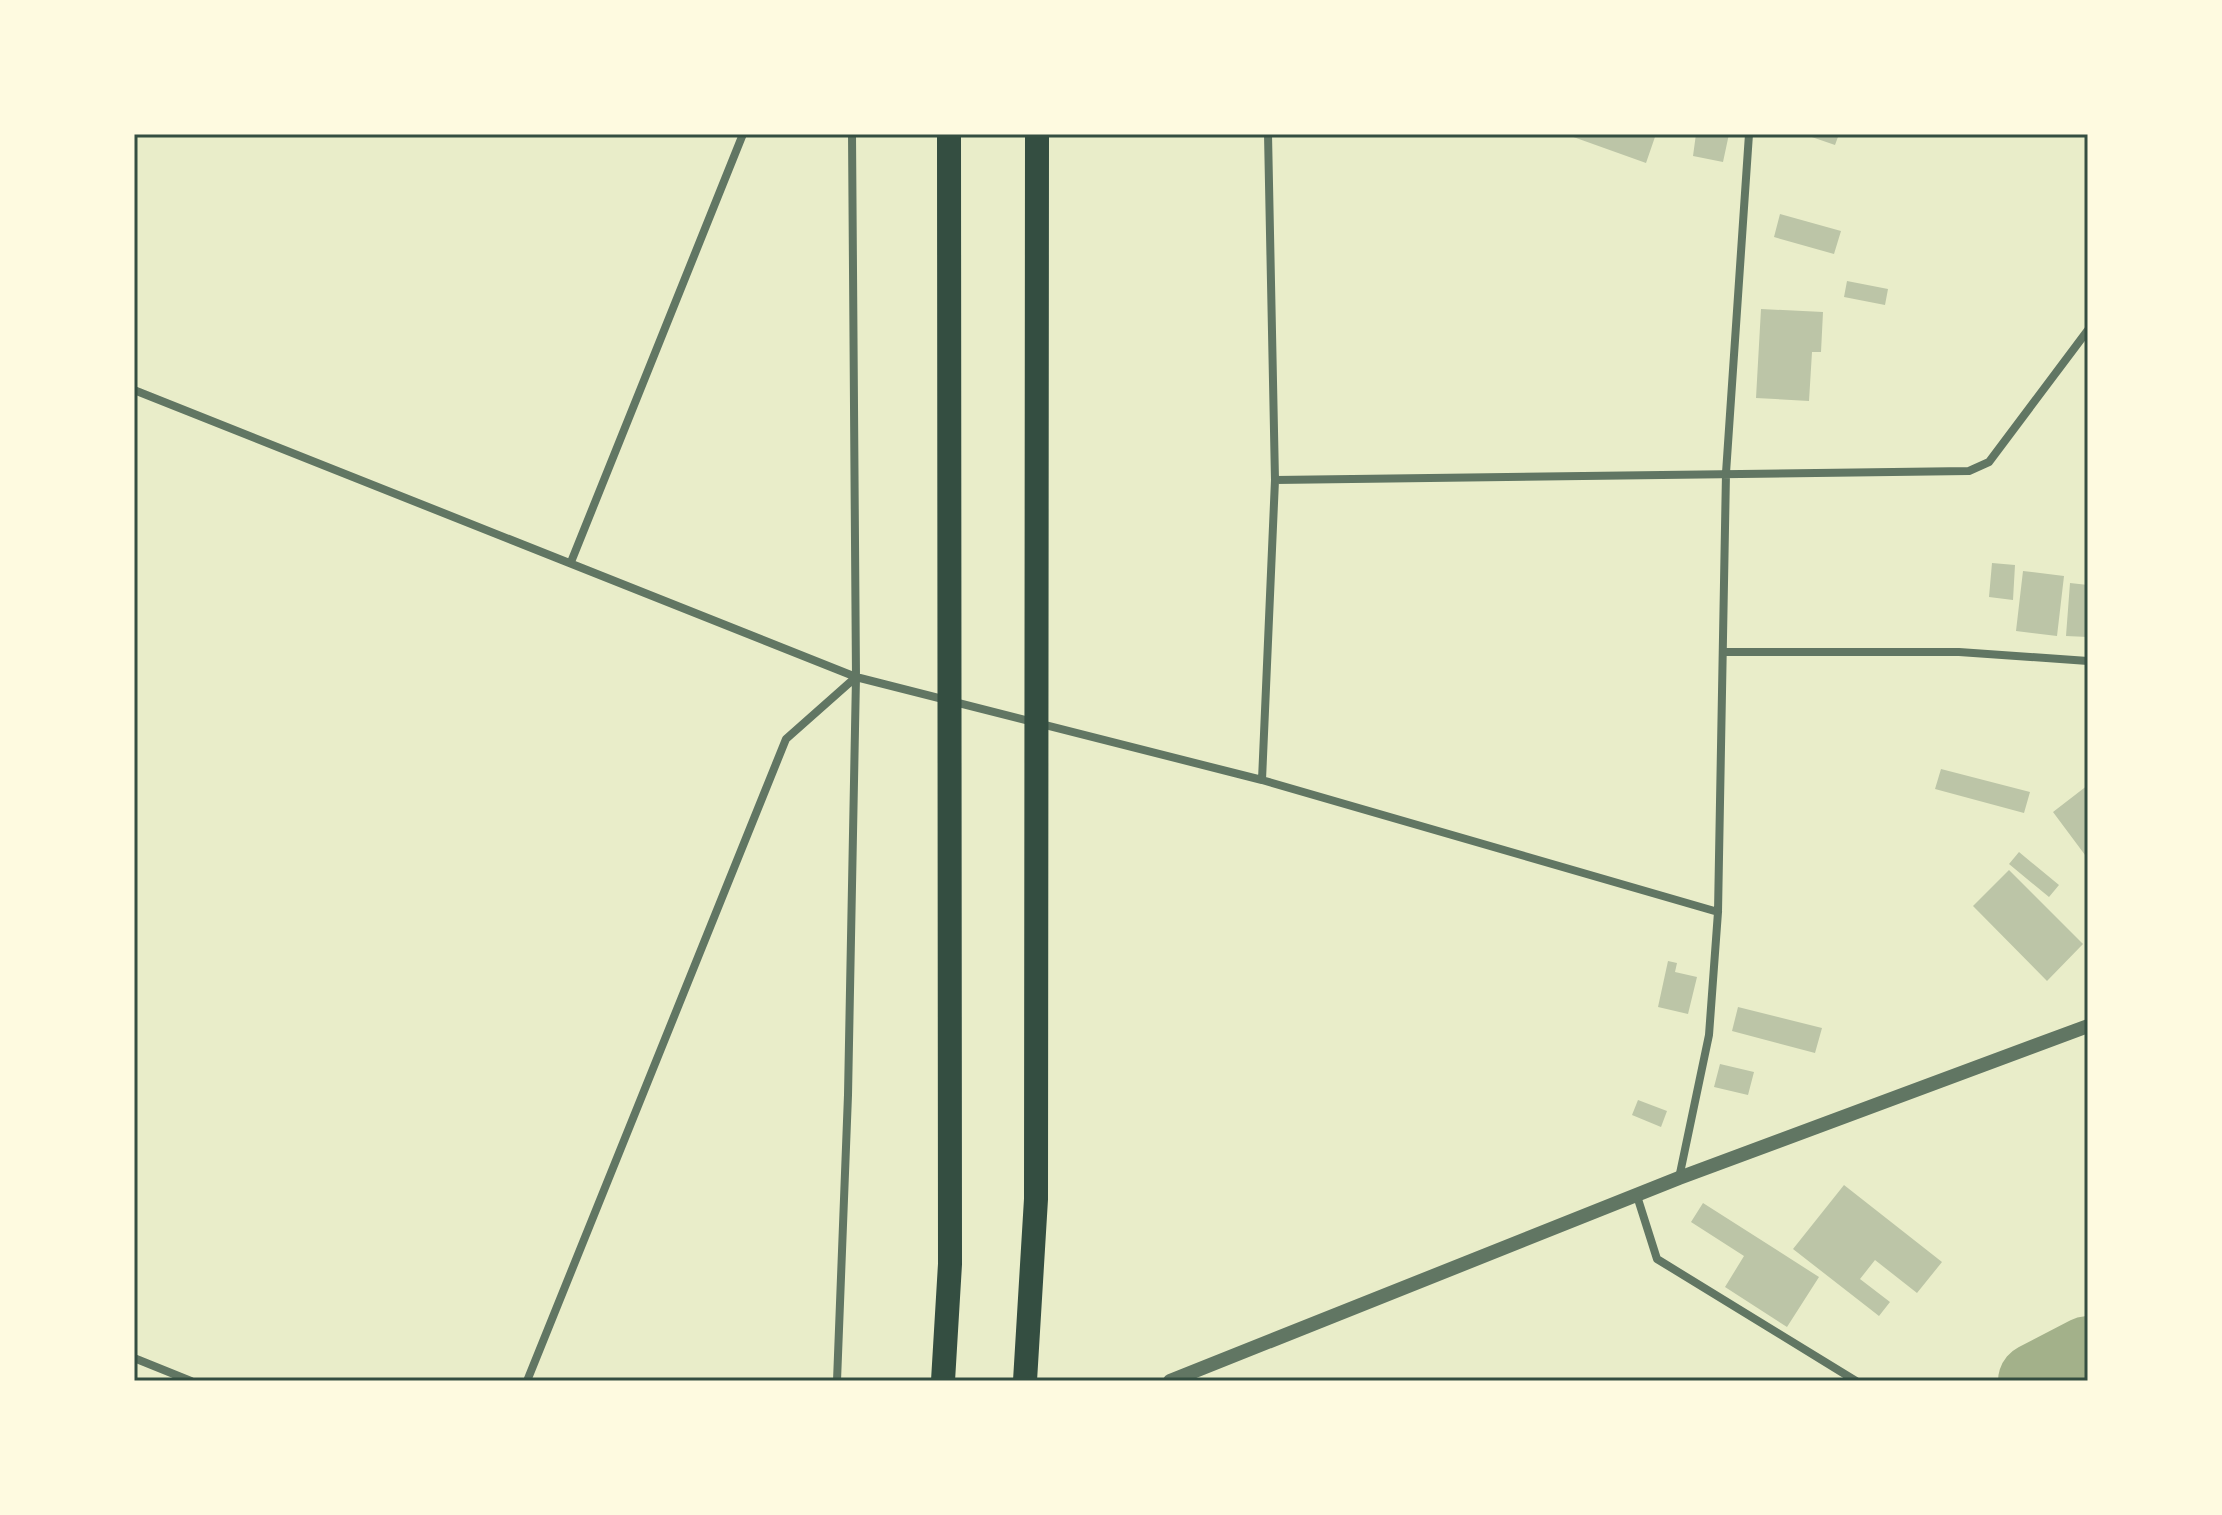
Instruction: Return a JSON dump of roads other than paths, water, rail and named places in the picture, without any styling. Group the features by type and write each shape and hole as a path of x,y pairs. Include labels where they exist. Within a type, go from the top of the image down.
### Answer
{"highway":[{"path":"943,1381 950,1264 949,134"},
{"path":"1025,1381 1036,1199 1037,134"}],"street":[{"path":"571,562 743,134"},
{"path":"837,1381 848,1095 856,677 852,134"},
{"path":"1262,780 1275,480 1268,134"},
{"path":"1679,1178 1709,1035 1718,912 1726,473 1749,134"},
{"path":"1275,480 1969,471 1989,462 2088,330"},
{"path":"134,390 856,677 1262,780 1718,912"},
{"path":"1725,652 1959,652 2088,661"},
{"path":"527,1381 786,739 856,677"},
{"path":"1170,1381 1679,1178 2088,1026"},
{"path":"1637,1196 1657,1259 1856,1381"},
{"path":"134,1358 191,1381"}],"waterway":[{"path":"2036,1381 2088,1354"}]}
